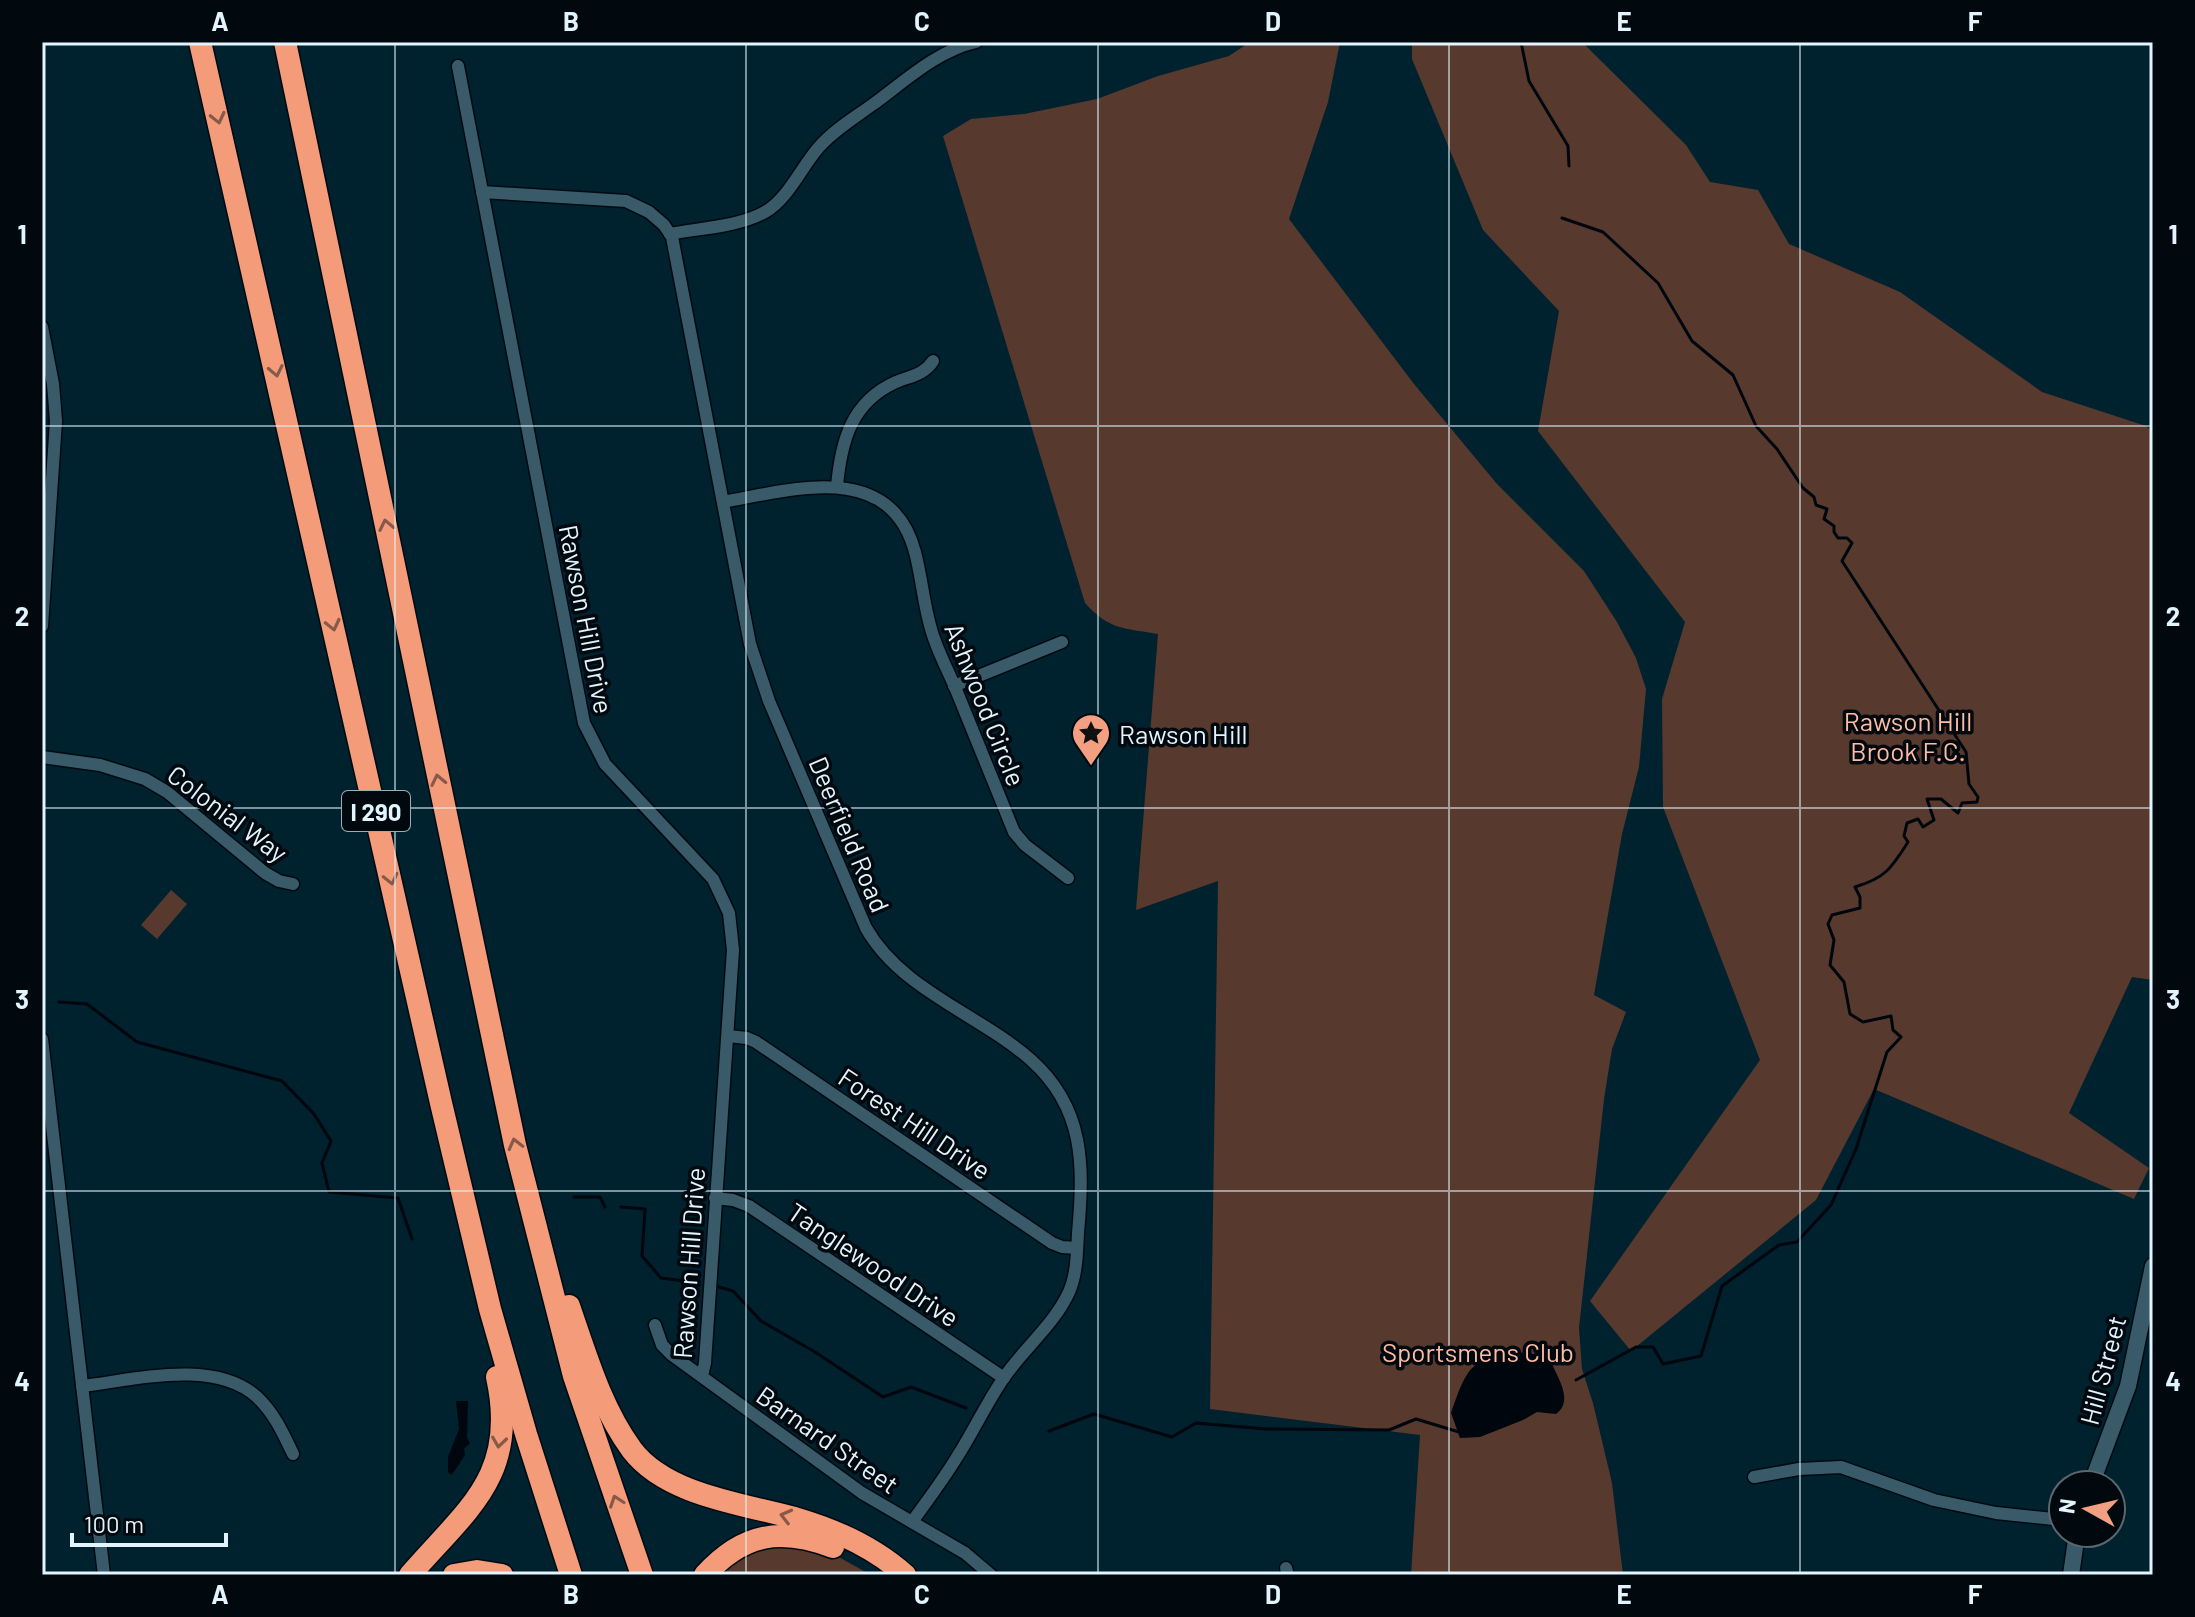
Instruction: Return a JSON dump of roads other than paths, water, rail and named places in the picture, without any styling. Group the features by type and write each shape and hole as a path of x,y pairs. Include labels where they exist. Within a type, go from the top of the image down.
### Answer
{"highway":[{"name":"I 290","path":"200,42 490,1309 571,1575"},
{"name":"I 290","path":"285,42 495,1055 524,1181 574,1376 642,1575"},
{"path":"524,1181 539,1213 585,1355 616,1424 639,1458 655,1473 681,1487 799,1519 839,1534 905,1575"},
{"path":"410,1575 474,1505 495,1465 502,1410 492,1364 490,1309"},
{"path":"705,1575 732,1549 743,1543 760,1538 793,1536 832,1546 885,1575"},
{"path":"454,1575 477,1571 502,1575"}],"street":[{"path":"482,192 626,201 649,212 670,234 740,220 763,213 786,191 823,143 840,129 936,59 976,42"},
{"name":"Rawson Hill Drive","path":"458,66 584,723 605,764 705,868 725,901 733,937 702,1376"},
{"name":"Deerfield Road","path":"670,234 690,323 745,624 761,679 806,792 866,928 881,951 907,974 1019,1051 1048,1078 1069,1111 1080,1146 1082,1187 1071,1288 1062,1307 1004,1378 955,1461 912,1522"},
{"path":"42,327 55,397 56,421 42,626"},
{"path":"837,486 841,449 857,414 877,393 924,371 933,361"},
{"name":"Ashwood Circle","path":"723,502 810,487 837,486 879,500 895,514 915,550 934,640 1014,832 1025,845 1068,878"},
{"path":"954,686 1062,642"},
{"name":"Colonial Way","path":"42,757 100,765 145,779 167,792 265,873 293,884"},
{"name":"Forest Hill Drive","path":"728,1036 752,1039 1052,1243 1077,1248"},
{"path":"42,1039 104,1575"},
{"name":"Tanglewood Drive","path":"715,1198 749,1206 1004,1378"},
{"name":"Hill Street","path":"2097,1469 2127,1391 2153,1266"},
{"name":"Barnard Street","path":"655,1325 666,1350 862,1493 965,1553 991,1575"},
{"path":"82,1386 186,1374 222,1378 249,1390 263,1403 293,1454"},
{"path":"1754,1477 1799,1469 1841,1467 1938,1502 2047,1518"},
{"path":"2071,1575 2075,1549"}],"waterway":[{"path":"1521,42 1529,81 1568,146 1569,166"},
{"path":"1562,218 1603,232 1658,283 1692,341 1733,375 1756,426 1777,449 1803,488 1814,497 1816,505 1827,509 1824,519 1834,526 1838,538 1847,538 1852,543 1842,561 1966,752 1969,784 1978,797 1977,802 1962,803 1958,813 1941,799 1927,799 1934,820 1923,827 1918,819 1907,823 1904,836 1908,842 1892,866 1874,880 1855,887 1860,897 1860,908 1832,915 1828,924 1834,940 1830,965 1844,982 1850,1014 1863,1022 1891,1016 1893,1030 1901,1037 1887,1052 1856,1149 1831,1205 1797,1242 1779,1245 1722,1286 1701,1356 1663,1364 1653,1347 1636,1347 1576,1380"},
{"path":"59,1002 87,1004 137,1042 282,1081 314,1114 331,1141 322,1163 329,1192 398,1198 412,1239"},
{"path":"574,1197 600,1197 605,1207"},
{"path":"621,1207 645,1209 642,1256 661,1278 693,1282"},
{"path":"719,1287 733,1291 761,1321 883,1397 911,1387 966,1408"},
{"path":"1049,1431 1094,1414 1172,1437 1196,1423 1266,1429 1389,1430 1416,1419 1459,1432"}],"place":[{"name":"Rawson Hill","path":"1091,767"}],"park label":[{"name":"Rawson Hill Brook F.C.","path":"1908,735"},
{"name":"Sportsmens Club","path":"1478,1351"}]}
